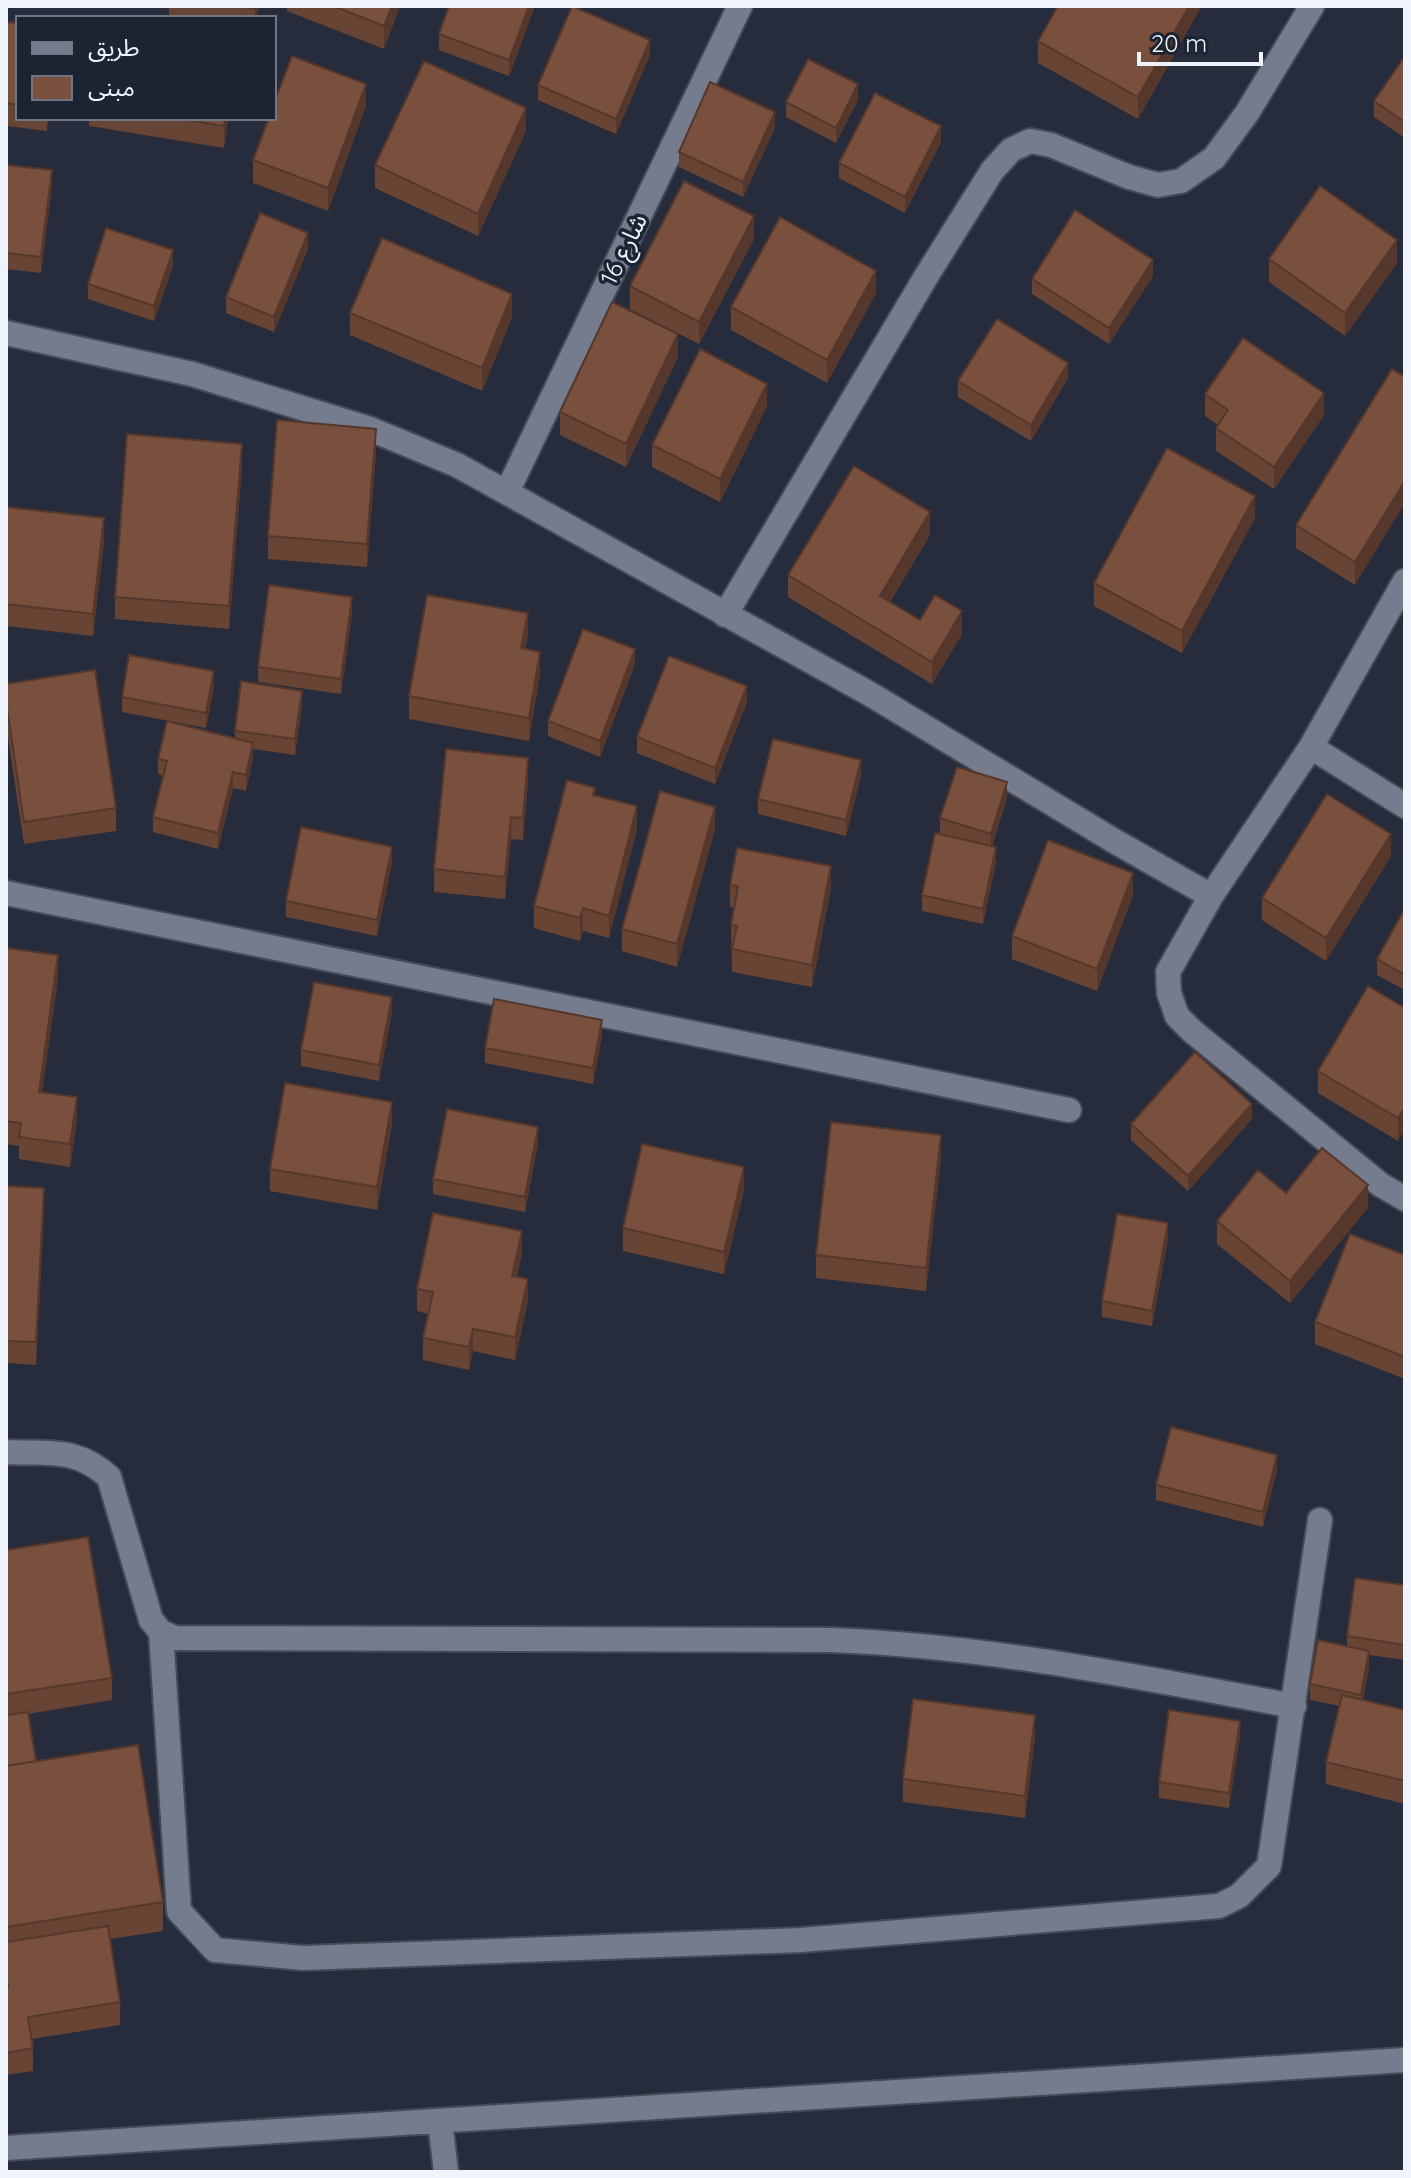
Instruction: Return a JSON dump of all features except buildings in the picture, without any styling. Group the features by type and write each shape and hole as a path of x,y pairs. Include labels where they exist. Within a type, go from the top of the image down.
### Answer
{"street":[{"name":"شارع 16","path":"507,492 740,6"},
{"path":"725,615 927,275 992,171 1011,150 1030,141 1051,145 1129,177 1158,185 1181,181 1214,158 1247,113 1312,6"},
{"path":"6,333 192,374 370,429 457,465 870,694 1211,896"},
{"path":"1405,581 1311,747 1211,896 1168,972 1169,993 1177,1016 1192,1031 1381,1185 1405,1199"},
{"path":"1311,747 1405,806"},
{"path":"6,893 1069,1110"},
{"path":"6,1452 73,1455 92,1462 109,1477 151,1620 161,1632 175,1638 831,1640 903,1643 1068,1664 1294,1706"},
{"path":"161,1632 179,1911 215,1950 303,1958 801,1940 1219,1906 1246,1890 1269,1866 1320,1520"},
{"path":"6,2148 1405,2060"},
{"path":"440,2121 446,2172"}]}
